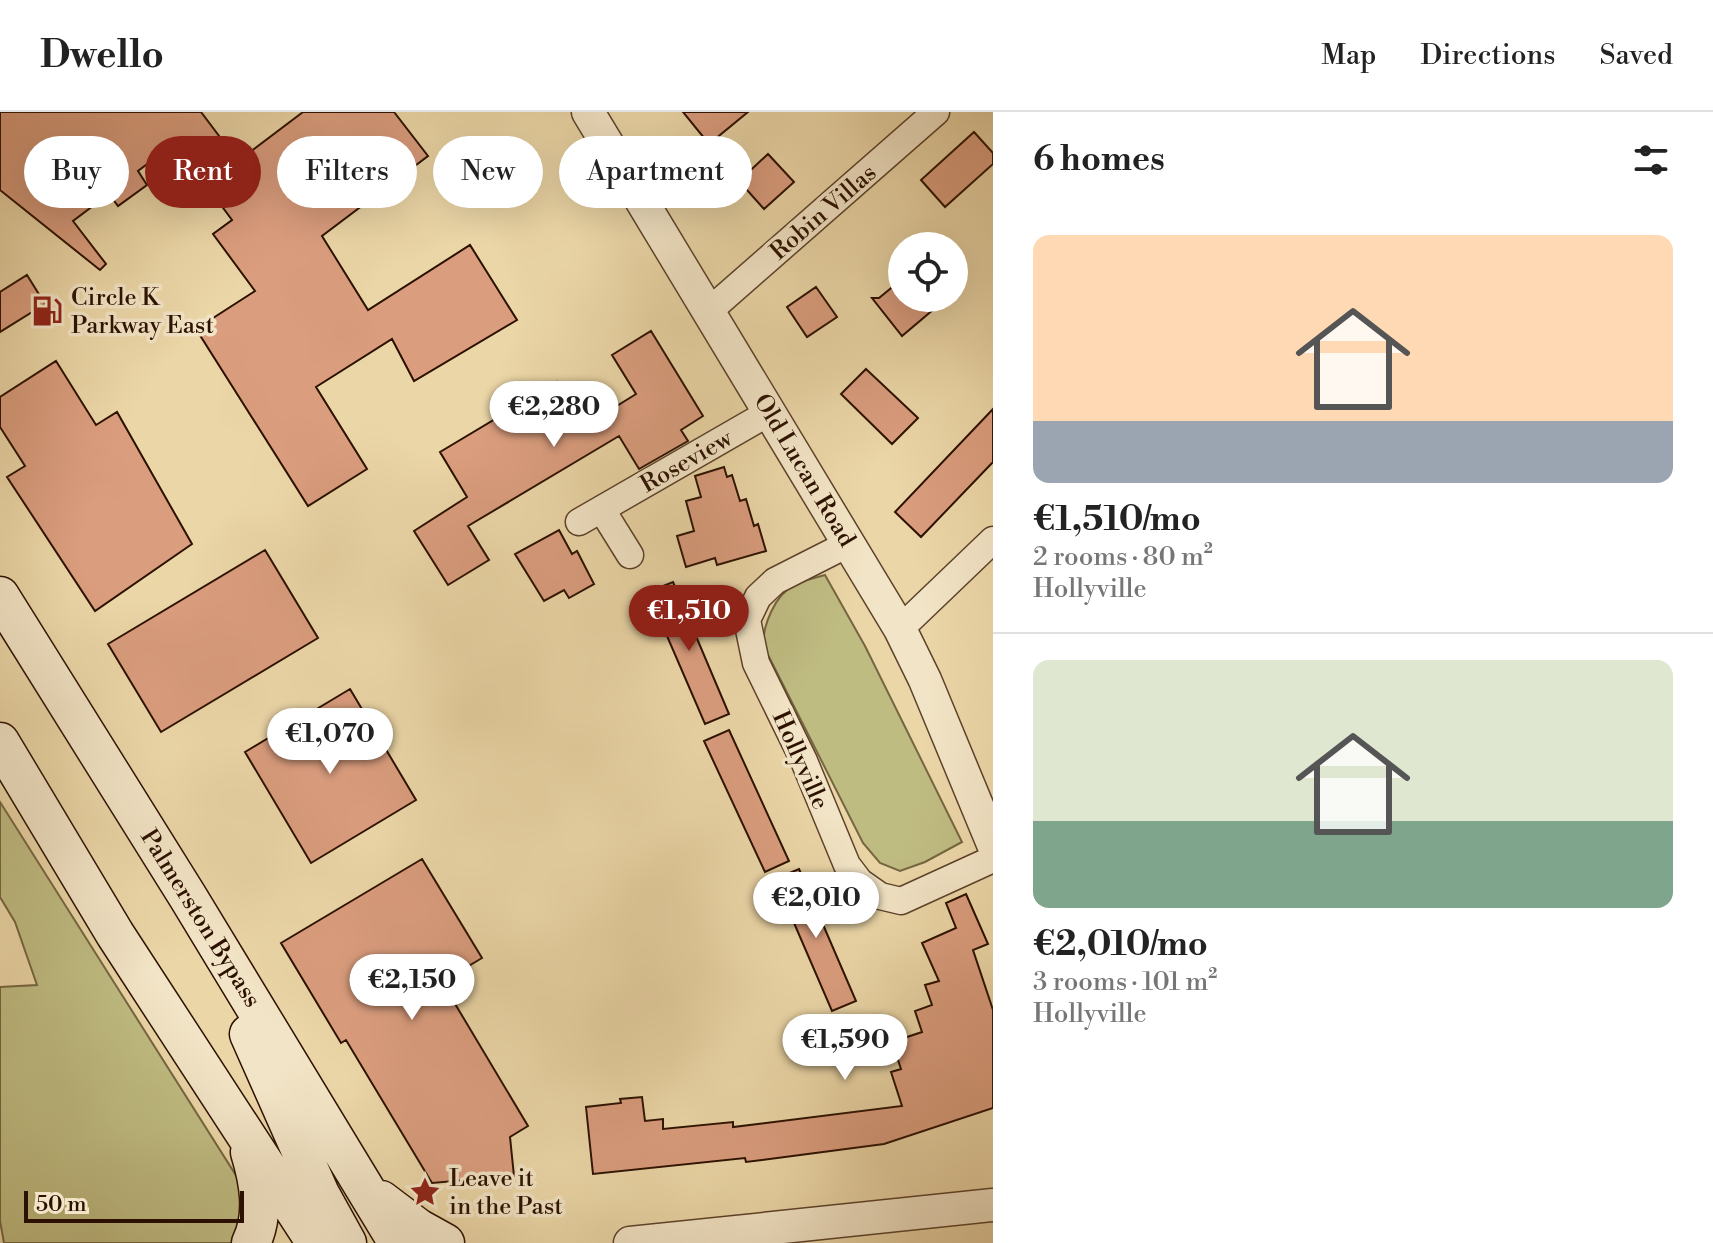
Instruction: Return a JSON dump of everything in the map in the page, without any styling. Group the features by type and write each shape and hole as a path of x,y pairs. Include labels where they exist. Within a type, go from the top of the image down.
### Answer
{"main road":[{"name":"Palmerston Bypass","path":"0,596 322,1114 358,1180 398,1243"},
{"path":"0,742 115,934 316,1243"},
{"path":"188,897 320,1194 347,1243"},
{"path":"243,1130 257,1175 260,1198 251,1243"},
{"path":"358,1180 418,1228 445,1243"}],"street":[{"name":"Old Lucan Road","path":"588,112 900,629 986,804 993,844"},
{"name":"Robin Villas","path":"709,311 936,112"},
{"name":"Roseview","path":"630,555 591,516 770,412"},
{"path":"900,629 993,540"},
{"name":"Hollyville","path":"850,543 775,581 758,597 747,620 756,663 804,761 847,865 860,882 880,896 901,901 993,859"},
{"path":"630,1243 993,1205"}],"shaded area":[{"path":"825,575 865,646 962,842 925,862 900,871 880,863 863,843 763,645 768,620 781,596 798,583"},
{"path":"0,802 237,1177 249,1221 238,1243 4,1243 0,1221 0,987 37,985 15,922 0,897"}],"building":[{"path":"0,112 201,112 219,136 145,136 145,166 138,171 145,186 129,198 129,136 24,136 24,208 90,208 73,221 106,264 100,270 0,190"},
{"path":"303,112 394,112 413,136 277,136 277,208 359,208 322,236 368,310 470,245 517,320 414,381 392,339 316,387 367,469 308,506 196,329 255,291 213,234 232,220 223,208 261,208 261,144"},
{"path":"683,112 748,112 719,136 702,136"},
{"path":"974,132 993,153 993,164 945,207 921,180"},
{"path":"417,142 428,156 417,164"},
{"path":"768,154 794,182 764,209 752,196 752,169"},
{"path":"27,275 45,304 0,332 0,292"},
{"path":"816,287 837,317 807,337 787,307"},
{"path":"888,291 888,312 930,312 902,336 872,298 879,298"},
{"path":"651,331 703,416 681,430 688,441 639,469 619,436 468,526 489,560 448,585 414,531 467,497 440,452 557,382 583,427 636,394 612,355"},
{"path":"56,361 96,425 117,412 192,544 95,611 7,477 25,466 0,427 0,397"},
{"path":"866,369 918,418 892,444 841,394"},
{"path":"993,409 993,462 921,537 895,512"},
{"path":"724,467 727,477 732,475 740,501 746,499 766,551 717,565 715,558 686,567 677,536 694,531 686,501 701,497 695,476"},
{"path":"559,530 572,554 577,551 594,584 569,598 564,590 544,601 515,554"},
{"path":"265,550 318,638 161,732 108,644"},
{"path":"673,582 729,714 705,724 648,592"},
{"path":"350,689 416,800 311,863 245,752"},
{"path":"729,730 789,861 765,872 704,741"},
{"path":"422,859 482,958 442,982 528,1126 510,1137 514,1176 432,1183 346,1040 341,1043 281,943"},
{"path":"799,869 856,1001 832,1011 775,879"},
{"path":"966,894 988,944 973,950 993,1010 993,1108 884,1144 746,1162 745,1158 593,1174 586,1107 621,1103 620,1099 642,1097 645,1121 663,1119 663,1129 733,1122 733,1127 902,1106 891,1072 901,1069 892,1042 922,1032 915,1011 932,1005 925,985 939,981 922,943 956,928 946,903"}],"place":[{"name":"Circle K Parkway East","path":"47,311"},
{"name":"Leave it in the Past","path":"425,1192"}]}
